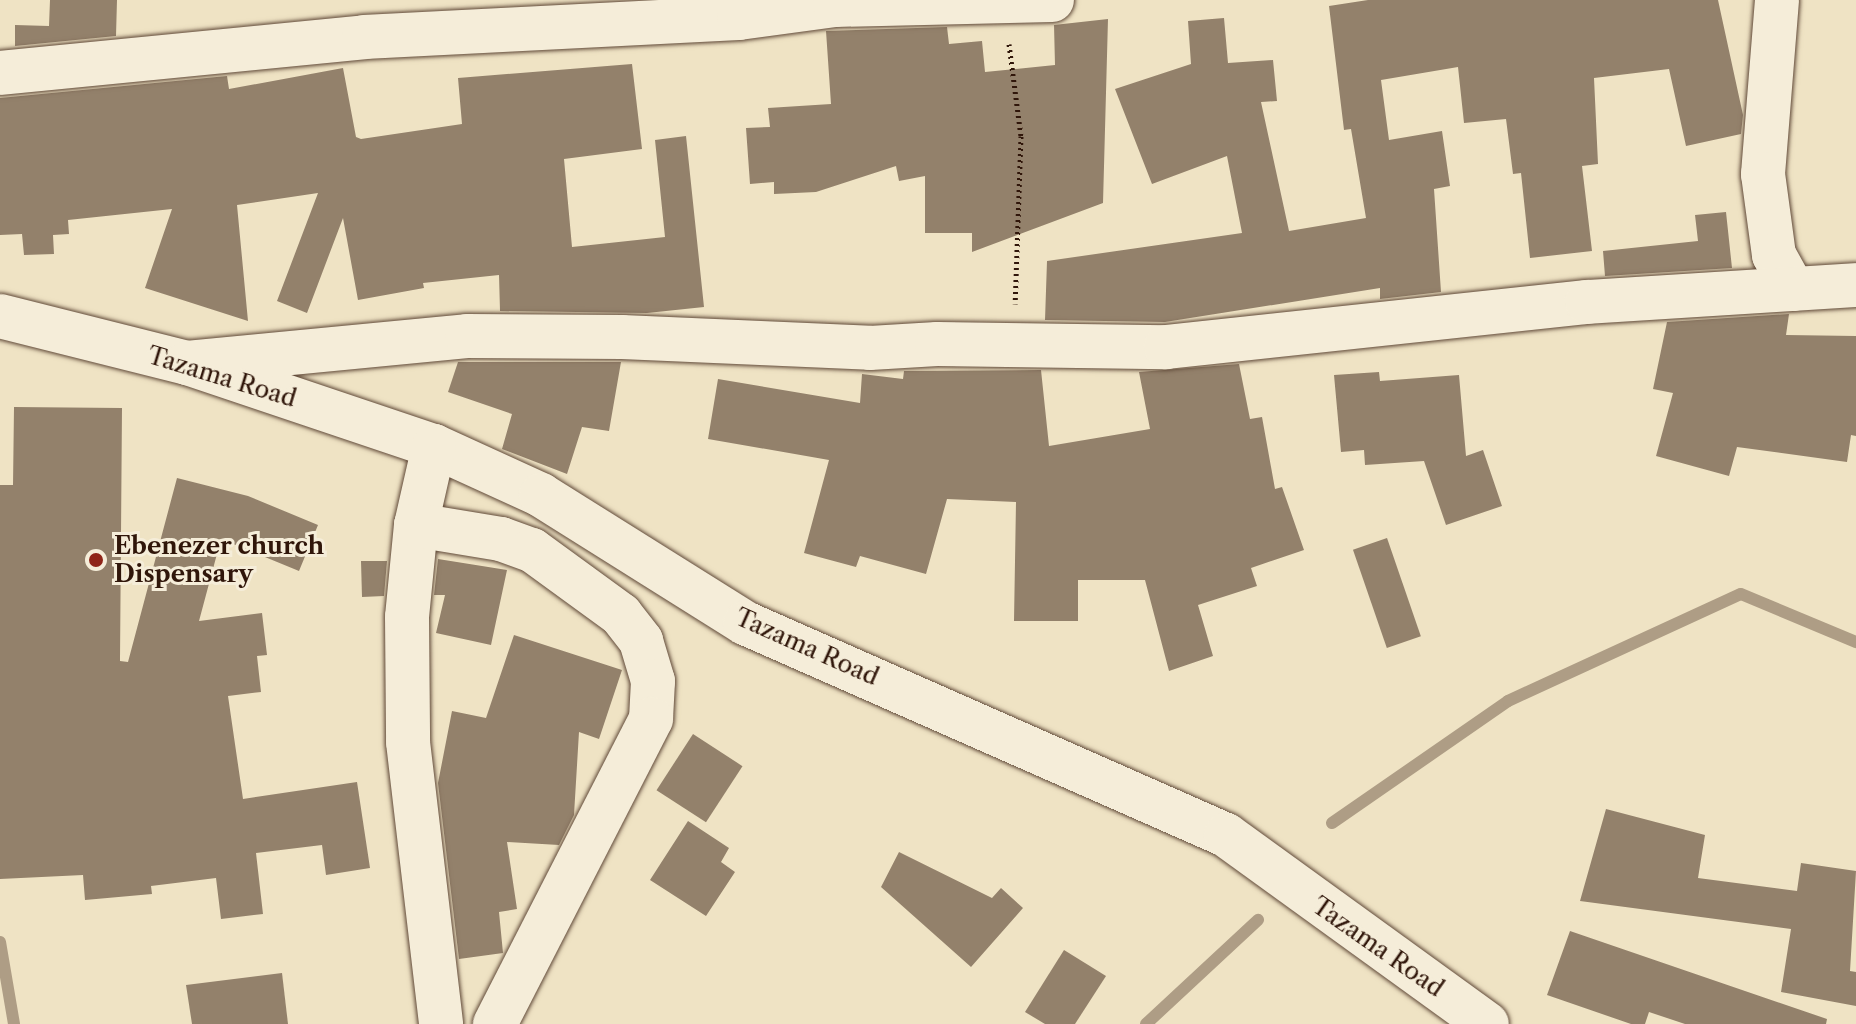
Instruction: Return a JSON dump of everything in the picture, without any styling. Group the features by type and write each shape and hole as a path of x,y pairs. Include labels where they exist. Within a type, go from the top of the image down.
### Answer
{"street":[{"path":"0,73 364,37 739,18 835,5 999,4 1052,0"},
{"path":"1777,0 1763,174 1774,255 1793,289"},
{"path":"187,363 467,336 622,337 855,348 1013,345 1166,347 1587,302 1856,285"},
{"name":"Tazama Road","path":"0,316 187,363 434,446 541,495 745,623 1226,835 1487,1024"},
{"path":"434,446 416,525 407,617 408,742 441,1024"},
{"path":"416,525 501,539 532,550 621,615 641,641 653,681 651,719 495,1024"}],"path":[{"path":"999,4 1016,76 1021,136 1021,261 1013,345"}],"building":[{"path":"50,0 117,0 116,36 15,46 15,25 49,26"},
{"path":"1368,0 1718,0 1743,115 1741,134 1686,146 1669,69 1594,78 1598,164 1582,166 1592,251 1530,258 1521,173 1513,174 1506,119 1464,123 1458,67 1381,80 1389,140 1442,131 1450,186 1434,189 1441,292 1380,299 1380,288 1165,322 1045,320 1047,261 1242,233 1227,156 1152,184 1115,89 1191,64 1188,21 1224,18 1228,63 1273,60 1277,101 1261,102 1289,231 1366,218 1351,129 1344,130 1329,6"},
{"path":"1108,19 1103,203 972,252 972,233 925,233 925,176 899,181 896,166 816,192 774,194 774,182 750,184 746,128 770,127 768,108 831,104 826,31 947,27 949,44 982,41 985,72 1055,65 1054,25"},
{"path":"632,64 642,149 564,159 572,247 665,237 655,140 686,136 704,307 647,313 500,311 499,275 423,283 424,288 358,300 343,218 307,313 277,301 318,193 237,205 248,321 145,288 172,209 68,220 69,234 53,235 54,254 24,255 22,234 0,235 0,98 227,76 229,89 343,68 356,137 361,139 462,124 458,78"},
{"path":"1726,212 1732,268 1605,276 1603,251 1698,241 1695,215"},
{"path":"1789,314 1786,335 1856,336 1856,436 1851,435 1847,462 1737,447 1729,476 1656,456 1673,393 1653,389 1667,322"},
{"path":"458,362 621,362 609,431 582,427 567,474 502,449 512,414 448,392"},
{"path":"1239,364 1250,419 1262,417 1275,489 1282,487 1304,550 1251,568 1257,586 1198,605 1213,656 1169,671 1145,580 1078,580 1078,621 1014,621 1016,502 947,499 926,574 860,556 856,567 804,553 829,460 708,439 718,379 860,403 862,374 903,379 904,371 1041,370 1049,446 1150,429 1139,372"},
{"path":"1379,372 1380,381 1459,375 1466,456 1483,450 1502,506 1446,525 1424,461 1365,465 1364,450 1341,452 1334,375"},
{"path":"14,407 122,408 120,661 128,662 177,478 248,496 318,525 299,571 221,539 199,621 262,613 267,655 257,656 261,692 228,696 243,799 357,782 370,868 326,875 322,845 256,853 263,914 221,919 216,878 151,886 152,894 85,900 83,875 0,879 0,485 13,485"},
{"path":"1387,538 1421,636 1387,648 1353,550"},
{"path":"438,559 507,570 491,645 436,633 445,595 434,595"},
{"path":"361,561 387,561 384,596 362,597"},
{"path":"514,635 622,670 599,739 579,732 574,815 559,845 507,842 517,909 499,912 503,953 459,959 438,783 452,711 486,718"},
{"path":"693,734 742,766 706,822 657,790"},
{"path":"1606,809 1705,835 1698,878 1797,891 1801,863 1856,871 1850,971 1856,972 1856,1006 1781,992 1791,929 1580,901"},
{"path":"688,821 729,848 721,862 735,872 706,916 650,880"},
{"path":"899,852 992,898 1001,888 1023,908 971,967 881,887"},
{"path":"1570,931 1827,1019 1826,1024 1685,1024 1649,1012 1645,1024 1631,1024 1547,995"},
{"path":"1064,950 1106,976 1075,1024 1045,1024 1025,1012"},
{"path":"282,973 288,1024 192,1024 186,985"}],"waterway":[{"path":"1332,823 1508,701 1741,594 1856,642"},
{"path":"1146,1024 1258,920"},
{"path":"0,942 14,1024"}],"place":[{"name":"Ebenezer church Dispensary","path":"96,560"}]}
